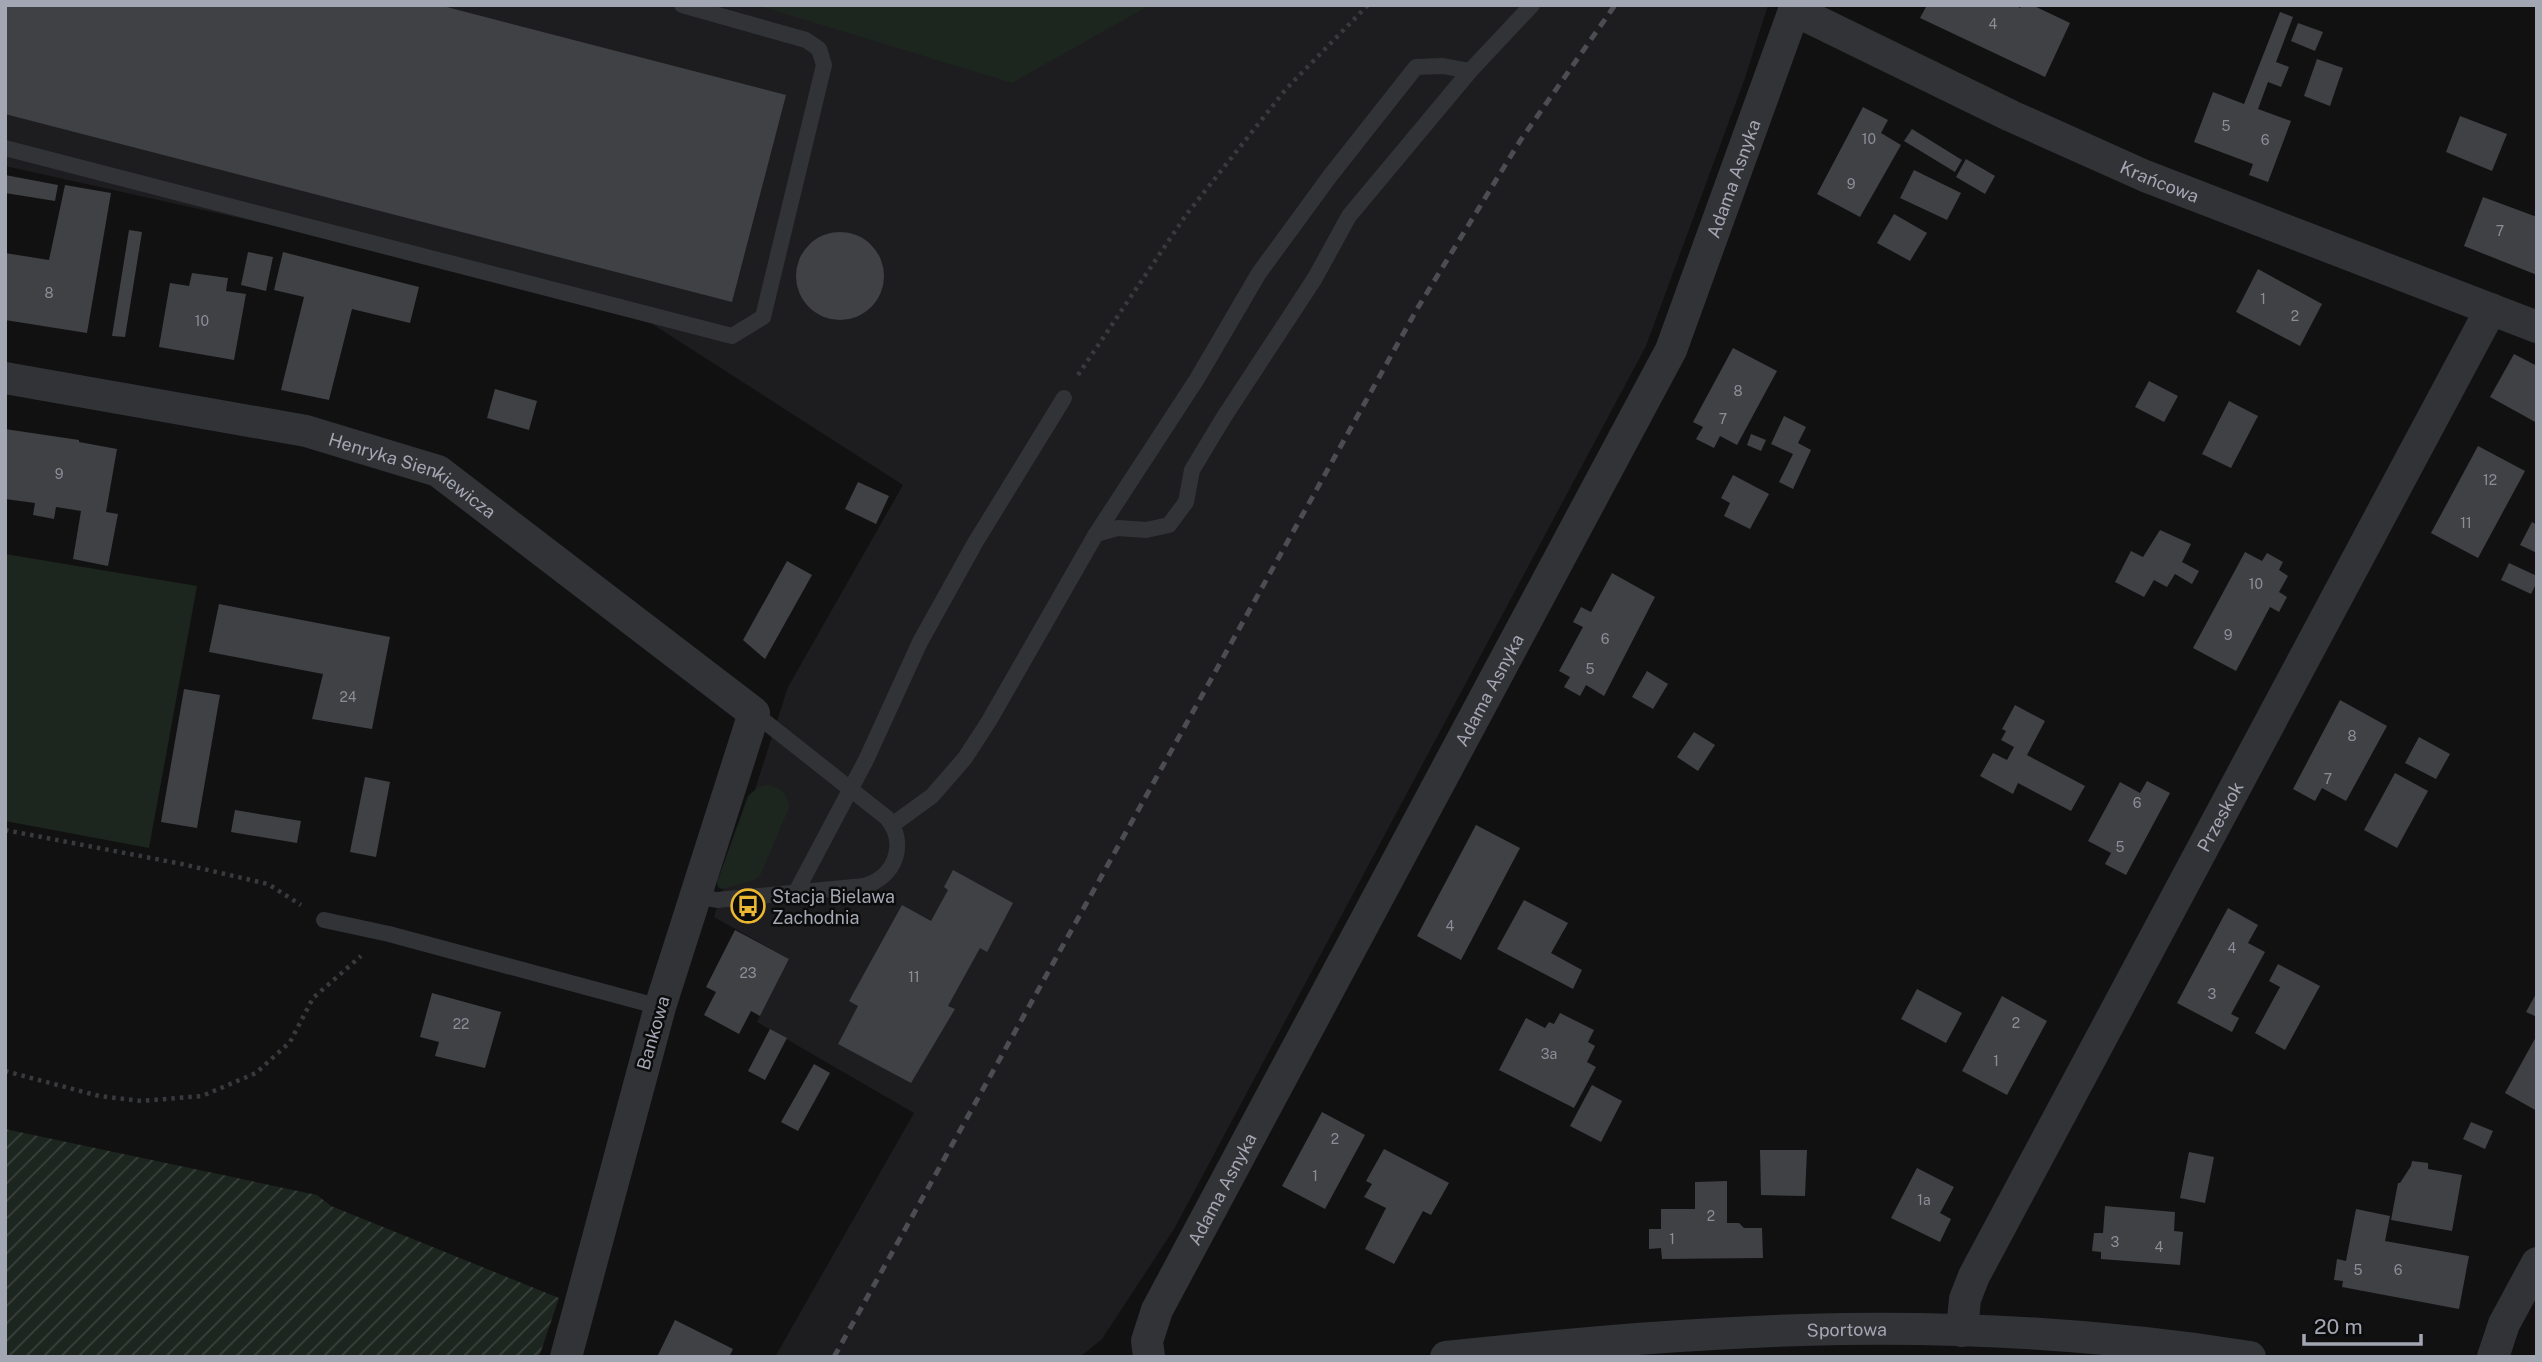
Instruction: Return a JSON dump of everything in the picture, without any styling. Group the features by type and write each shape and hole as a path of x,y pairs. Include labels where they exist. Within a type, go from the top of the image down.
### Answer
{"street":[{"name":"Krańcowa","path":"1795,8 2011,116 2145,176 2537,327"},
{"name":"Adama Asnyka","path":"1149,1357 1147,1341 1157,1310 1671,350 1795,8"},
{"name":"Przeskok","path":"1962,1331 1965,1299 1974,1276 2491,309"},
{"name":"Henryka Sienkiewicza","path":"5,378 306,431 438,471 754,713"},
{"name":"Bankowa","path":"566,1357 660,1007 754,713"},
{"path":"2493,1357 2504,1324 2537,1263"},
{"name":"Sportowa","path":"1446,1357 1615,1340 1856,1329 1962,1331 2121,1340 2250,1357"}],"lane":[{"path":"5,148 732,336 763,317 824,65 819,49 806,40 682,5"},
{"path":"1096,534 1118,528 1146,530 1169,525 1186,502 1192,470 1315,278 1349,216 1471,71 1532,5"},
{"path":"892,825 932,796 965,758 1096,534 1197,379 1259,273 1330,176 1416,67 1443,66 1471,71"},
{"path":"796,892 851,789 920,642 975,542 1064,398"},
{"path":"695,896 714,900 864,886 883,877 898,853 897,836 892,825 851,789 754,713"},
{"path":"324,920 389,934 660,1007"}],"path":[{"path":"1064,398 1186,215 1286,89 1368,5"},
{"path":"5,830 182,864 268,884 324,920"},
{"path":"5,1071 99,1096 141,1101 202,1096 256,1073 290,1042 313,998 389,934"}],"shaded area":[{"path":"5,5 1768,5 1745,78 1646,346 1174,1229 1102,1339 1080,1357 775,1357 914,1113 757,1022 789,959 714,917 788,687 903,485 618,302 5,166"},
{"path":"756,5 1150,5 1012,83"},
{"path":"5,554 197,586 149,848 5,821"},
{"path":"768,785 783,792 789,808 760,876 753,881 721,889 717,882 748,796 758,787"},
{"path":"5,1129 317,1195 331,1206 559,1298 539,1357 5,1357"}],"building":[{"path":"5,5 439,5 786,95 732,302 5,114"},
{"path":"1927,5 2015,5 2020,8 2022,5 2032,5 2070,23 2045,77 1920,18"},
{"path":"2280,12 2293,17 2276,62 2289,67 2281,87 2268,82 2258,109 2291,121 2268,182 2249,175 2253,164 2194,142 2213,92 2244,104"},
{"path":"2298,23 2323,32 2315,51 2291,41"},
{"path":"2317,59 2343,68 2330,106 2304,96"},
{"path":"1863,107 1888,120 1881,133 1901,145 1860,217 1817,194"},
{"path":"2460,116 2507,134 2492,171 2446,152"},
{"path":"1912,129 1962,160 1955,172 1904,141"},
{"path":"1966,159 1995,176 1985,194 1956,177"},
{"path":"1914,170 1961,193 1947,220 1900,198"},
{"path":"5,175 58,185 55,201 5,193"},
{"path":"65,185 111,193 87,333 5,320 5,253 49,260"},
{"path":"2483,197 2537,217 2537,275 2464,246"},
{"path":"1894,214 1927,233 1910,261 1877,243"},
{"path":"129,230 142,232 125,337 112,336"},
{"path":"840,232 857,235 871,245 881,259 884,276 881,293 871,307 857,317 840,320 823,317 809,307 799,293 796,276 799,259 809,245 823,235"},
{"path":"248,252 273,257 266,291 241,285"},
{"path":"283,252 419,287 410,323 352,309 329,400 281,390 304,297 274,290"},
{"path":"2258,269 2322,304 2300,346 2236,312"},
{"path":"192,273 228,278 226,291 246,294 234,360 159,347 170,283 189,286"},
{"path":"1733,348 1777,371 1737,445 1720,436 1714,448 1696,439 1703,427 1693,422"},
{"path":"2514,354 2537,366 2537,423 2490,397"},
{"path":"2149,381 2178,396 2164,422 2135,407"},
{"path":"495,389 537,401 529,430 487,418"},
{"path":"2229,401 2258,416 2231,468 2202,454"},
{"path":"1784,416 1806,427 1798,443 1811,450 1793,489 1779,482 1793,454 1771,444"},
{"path":"5,429 79,440 117,449 106,512 118,514 108,566 73,559 81,511 56,507 54,519 33,515 35,503 5,499"},
{"path":"1751,434 1766,440 1761,451 1747,445"},
{"path":"2478,446 2525,471 2478,558 2431,533"},
{"path":"1733,475 1769,494 1750,529 1724,516 1730,503 1721,498"},
{"path":"858,482 889,496 876,524 845,509"},
{"path":"2532,522 2537,525 2537,553 2520,545"},
{"path":"2160,530 2191,544 2182,562 2199,571 2192,584 2175,574 2167,587 2154,580 2144,597 2115,582 2131,551 2143,557"},
{"path":"2245,552 2262,561 2267,553 2283,562 2279,570 2288,576 2279,592 2287,597 2279,612 2270,607 2236,671 2193,648"},
{"path":"787,561 812,575 765,659 743,640"},
{"path":"2509,563 2537,576 2531,594 2501,580"},
{"path":"1612,573 1655,597 1604,696 1586,685 1580,696 1564,687 1570,677 1559,671 1583,627 1573,622 1581,607 1591,612"},
{"path":"219,604 390,637 372,729 312,719 323,674 209,652"},
{"path":"1647,671 1668,684 1653,709 1632,697"},
{"path":"184,689 220,695 197,828 161,822"},
{"path":"2340,700 2387,726 2346,801 2322,788 2315,801 2293,789"},
{"path":"2015,705 2045,721 2027,755 2085,786 2071,811 2018,783 2013,794 1980,776 1993,753 2007,760 2014,747 2001,740 2006,731 2002,729"},
{"path":"1694,732 1715,745 1698,771 1677,757"},
{"path":"2419,737 2450,754 2436,779 2405,763"},
{"path":"2395,773 2428,791 2397,848 2364,830"},
{"path":"365,777 390,782 376,857 350,852"},
{"path":"2147,781 2170,793 2126,875 2105,864 2111,853 2088,841 2120,782 2140,793"},
{"path":"235,810 301,821 297,843 231,832"},
{"path":"1476,825 1520,848 1461,960 1417,936"},
{"path":"953,870 1013,903 987,952 980,948 948,1006 955,1009 911,1083 838,1044 858,1006 849,1001 902,905 931,921 948,890 944,887"},
{"path":"1524,900 1568,923 1551,953 1582,970 1573,989 1497,949"},
{"path":"2228,908 2258,925 2248,943 2265,952 2231,1014 2239,1018 2232,1032 2177,1003"},
{"path":"735,930 789,959 760,1016 751,1011 739,1034 704,1015 716,992 706,987"},
{"path":"2278,964 2320,986 2285,1050 2255,1033 2280,987 2269,981"},
{"path":"1917,989 1962,1013 1946,1043 1901,1019"},
{"path":"2537,992 2537,1017 2526,1012"},
{"path":"432,993 501,1012 485,1068 435,1056 439,1042 420,1037"},
{"path":"2002,996 2047,1021 2007,1095 1962,1071"},
{"path":"1560,1013 1594,1030 1588,1042 1595,1046 1587,1062 1596,1067 1574,1108 1499,1070 1526,1018 1545,1028 1549,1022 1554,1024"},
{"path":"770,1029 787,1038 765,1080 748,1071"},
{"path":"2537,1035 2537,1111 2505,1093"},
{"path":"814,1064 830,1073 798,1131 781,1122"},
{"path":"1592,1085 1622,1101 1601,1142 1570,1126"},
{"path":"1322,1112 1365,1135 1325,1209 1282,1186"},
{"path":"2471,1122 2493,1131 2485,1149 2463,1139"},
{"path":"1384,1149 1449,1183 1431,1215 1423,1211 1394,1264 1365,1249 1386,1208 1364,1197 1372,1184 1366,1181"},
{"path":"1760,1150 1807,1150 1805,1196 1761,1195"},
{"path":"2189,1152 2214,1157 2205,1203 2180,1198"},
{"path":"2412,1161 2428,1163 2428,1169 2462,1175 2452,1231 2391,1220 2398,1183"},
{"path":"1917,1168 1954,1187 1940,1213 1951,1219 1940,1242 1891,1218"},
{"path":"1727,1181 1727,1223 1739,1223 1744,1228 1762,1228 1763,1258 1662,1259 1661,1248 1649,1249 1649,1229 1661,1229 1661,1209 1695,1209 1695,1182"},
{"path":"2105,1206 2175,1212 2174,1231 2183,1232 2180,1265 2101,1259 2101,1252 2092,1251 2094,1233 2103,1233"},
{"path":"2356,1209 2390,1216 2385,1241 2469,1256 2459,1309 2342,1287 2343,1281 2334,1280 2337,1259 2346,1261"},
{"path":"675,1320 733,1349 729,1357 657,1357"}],"railway":[{"path":"834,1357 1417,309 1520,141 1615,5"}],"place":[{"name":"Stacja Bielawa Zachodnia","path":"748,906"}]}
